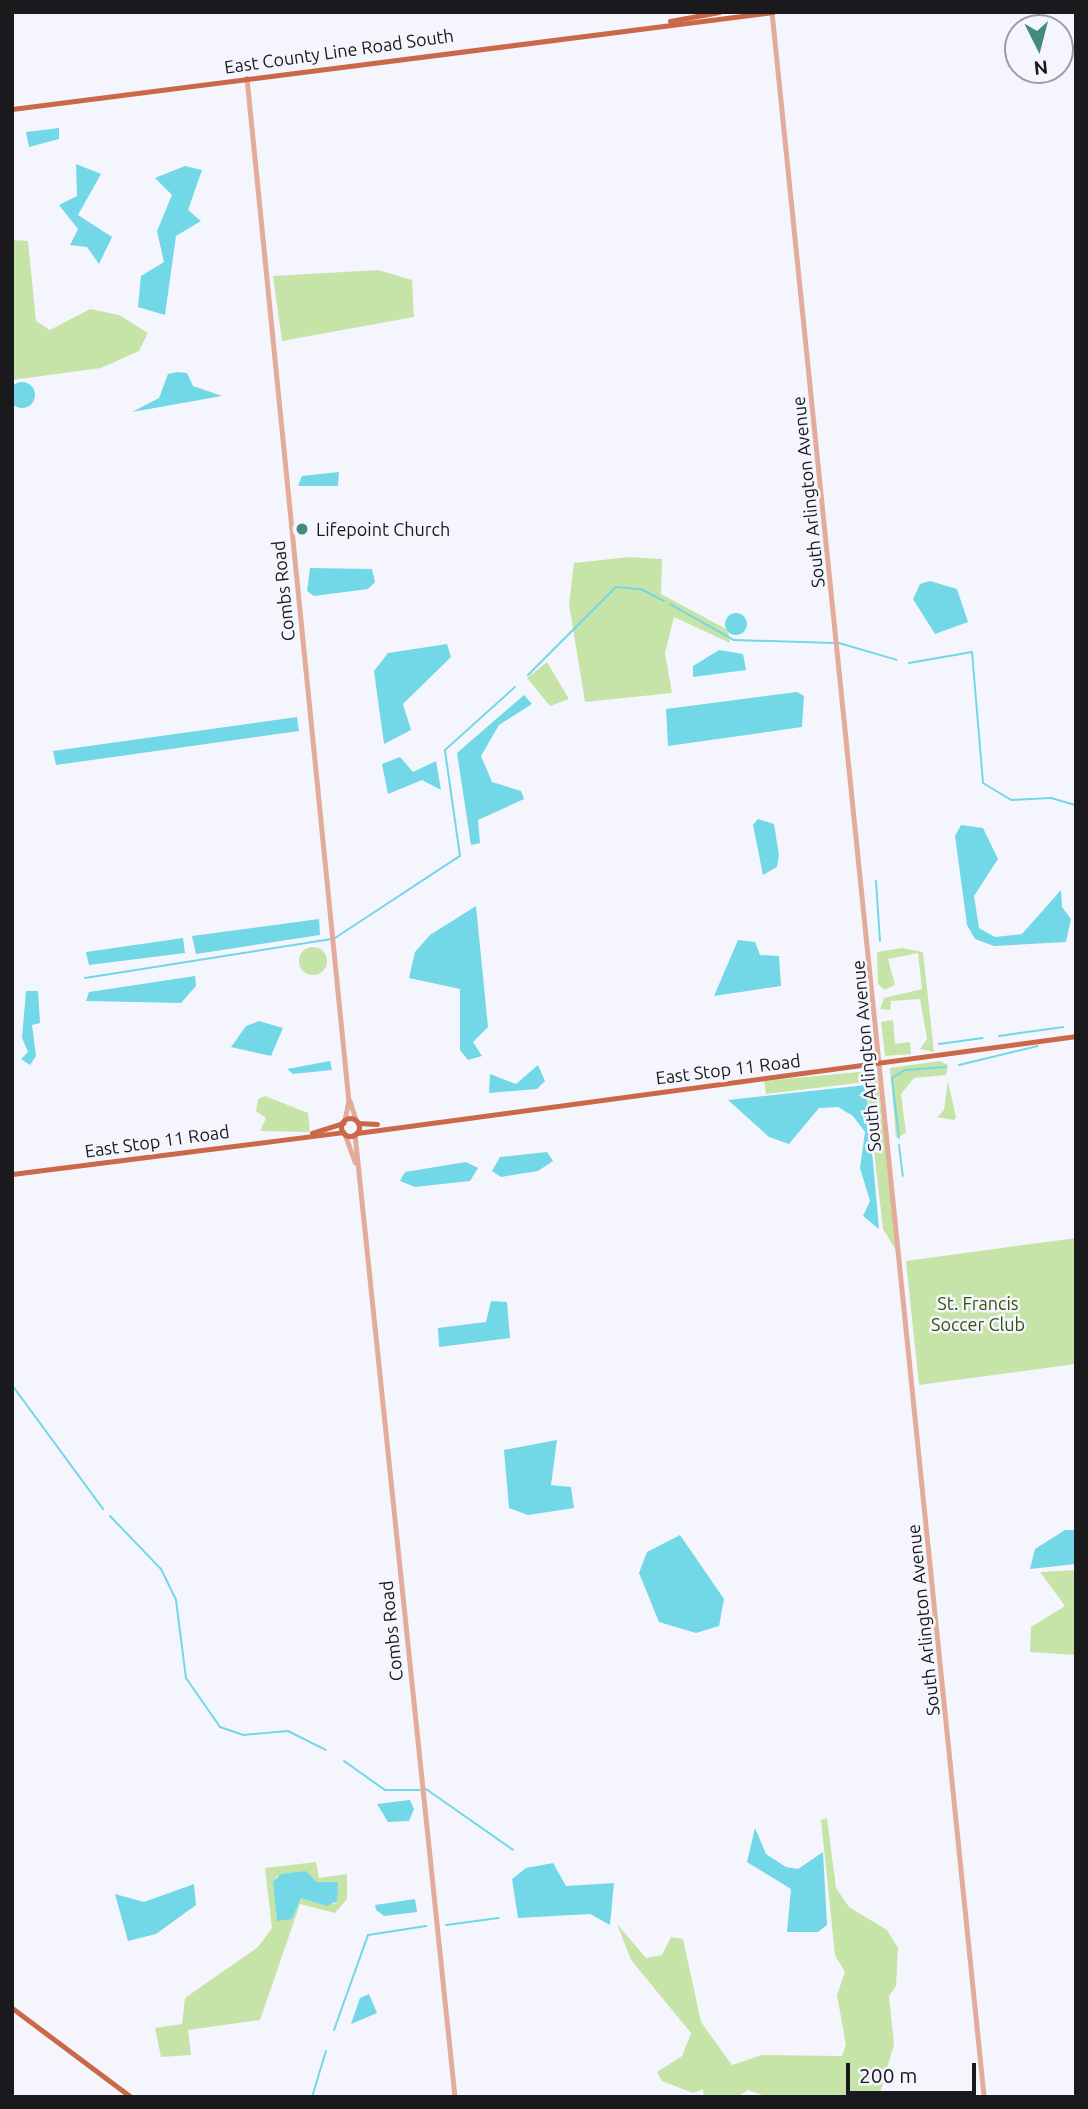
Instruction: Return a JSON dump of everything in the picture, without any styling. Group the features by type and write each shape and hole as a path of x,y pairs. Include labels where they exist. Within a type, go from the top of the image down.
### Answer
{"main road":[{"name":"East County Line Road South","path":"670,22 719,12"},
{"name":"East County Line Road South","path":"12,109 670,22 773,12"},
{"name":"East Stop 11 Road","path":"12,1174 306,1136 356,1133 384,1125 881,1065 1076,1036"},
{"name":"East Stop 11 Road","path":"306,1136 344,1122 384,1125"},
{"path":"344,1122 344,1133"},
{"path":"356,1133 357,1122"},
{"path":"12,2008 131,2097"}],"street":[{"name":"South Arlington Avenue","path":"773,12 984,2097"},
{"name":"Combs Road","path":"247,78 349,1101 357,1122"},
{"name":"Combs Road","path":"344,1122 349,1101"},
{"name":"Combs Road","path":"344,1133 355,1163"},
{"name":"Combs Road","path":"356,1133 355,1163 455,2097"}],"green space":[{"path":"12,240 28,241 36,321 50,330 90,309 119,315 148,333 139,351 101,368 12,380"},
{"path":"378,270 412,280 414,317 282,341 273,276"},
{"path":"629,557 662,559 661,594 728,630 730,643 674,617 665,653 672,693 585,702 569,604 574,563"},
{"path":"547,662 569,699 550,706 527,678"},
{"path":"313,947 323,951 327,961 323,971 313,975 303,971 299,961 303,951"},
{"path":"902,948 923,952 934,1052 920,1049 927,1039 920,999 891,1001 890,1010 880,1009 884,998 922,989 918,953 888,959 895,985 884,990 878,984 877,952"},
{"path":"893,1020 895,1044 910,1042 911,1054 885,1056 881,1022"},
{"path":"940,1061 948,1065 946,1075 914,1078 901,1094 906,1133 896,1138 890,1068"},
{"path":"869,1071 877,1074 898,1254 883,1229 866,1082 766,1094 764,1081"},
{"path":"948,1081 956,1118 954,1120 937,1117 944,1110"},
{"path":"265,1096 308,1113 310,1132 260,1131 266,1118 256,1111 258,1099"},
{"name":"St. Francis Soccer Club","path":"1076,1238 1076,1364 919,1385 906,1261"},
{"path":"1076,1570 1076,1655 1030,1652 1031,1627 1065,1606 1040,1572"},
{"path":"827,1818 836,1888 849,1907 887,1930 898,1948 896,1986 889,1996 894,2044 879,2097 768,2097 748,2090 737,2097 704,2097 703,2089 693,2093 662,2081 657,2072 682,2056 691,2033 631,1960 617,1924 646,1958 662,1955 671,1937 683,1939 701,2022 732,2065 762,2055 842,2056 846,2045 837,1995 845,1972 835,1955 821,1820"},
{"path":"316,1862 319,1878 347,1874 347,1899 335,1913 300,1904 260,2020 188,2030 191,2055 161,2057 155,2028 182,2024 185,1998 258,1947 272,1928 265,1868","holes":["306,1871 317,1882 332,1882 335,1904 301,1898 292,1919 276,1917 276,1877"]}],"water":[{"path":"59,128 59,139 29,147 26,132"},
{"path":"76,164 101,174 78,215 112,237 99,264 87,247 70,245 78,229 59,205 77,196"},
{"path":"185,166 202,170 188,210 201,221 176,236 165,315 138,307 141,276 164,262 157,231 172,195 155,178"},
{"path":"187,373 193,386 222,396 132,412 159,398 168,374"},
{"path":"22,382 31,386 35,395 31,404 22,408 13,404 9,395 13,386"},
{"path":"339,472 338,486 298,486 302,476"},
{"path":"310,568 372,569 375,582 368,589 314,596 307,591"},
{"path":"930,581 957,589 968,622 935,634 913,599 920,584"},
{"path":"736,613 744,616 747,624 744,632 736,635 728,632 725,624 728,616"},
{"path":"447,644 451,657 403,704 411,730 384,744 374,671 388,653"},
{"path":"719,650 743,654 746,670 693,677 693,666"},
{"path":"797,692 804,696 802,727 668,746 666,709"},
{"path":"524,695 532,704 499,725 481,756 492,782 521,791 524,799 478,820 480,843 471,845 457,753"},
{"path":"297,717 299,731 56,765 53,751"},
{"path":"400,757 413,772 436,761 441,790 422,780 388,794 382,764"},
{"path":"758,819 774,824 779,855 777,867 763,875 753,825"},
{"path":"961,825 983,828 998,859 974,896 979,928 995,937 1022,934 1061,890 1062,907 1071,919 1066,942 994,946 975,939 967,925 955,836"},
{"path":"476,906 488,1027 473,1042 482,1056 468,1060 460,1050 460,989 409,978 415,952 430,935"},
{"path":"319,919 320,935 196,954 192,936"},
{"path":"183,938 185,953 89,965 86,952"},
{"path":"738,940 755,942 760,955 779,956 781,986 714,996"},
{"path":"195,976 196,986 181,1003 86,1001 89,992"},
{"path":"26,991 38,991 40,1023 32,1025 36,1056 30,1065 21,1059 28,1052 22,1038"},
{"path":"259,1021 283,1028 271,1056 231,1047 246,1026"},
{"path":"330,1061 332,1070 293,1074 287,1069"},
{"path":"538,1065 545,1081 537,1089 489,1093 490,1074 516,1084"},
{"path":"866,1085 879,1229 863,1216 870,1201 860,1168 865,1132 853,1116 838,1107 819,1108 789,1144 769,1137 728,1100"},
{"path":"547,1152 553,1161 538,1171 501,1177 492,1171 500,1157"},
{"path":"466,1162 478,1168 470,1181 415,1187 400,1181 405,1172"},
{"path":"491,1301 507,1302 510,1338 439,1347 438,1328 486,1322"},
{"path":"557,1440 551,1485 571,1487 574,1508 528,1515 509,1508 504,1450"},
{"path":"1065,1530 1076,1530 1076,1564 1030,1569 1035,1549"},
{"path":"680,1535 724,1599 719,1626 696,1633 659,1622 639,1573 647,1552"},
{"path":"410,1800 414,1809 409,1821 388,1822 377,1804"},
{"path":"755,1828 766,1854 786,1867 798,1869 823,1852 827,1925 818,1932 787,1932 791,1889 747,1862"},
{"path":"553,1863 566,1886 614,1883 610,1925 590,1914 518,1918 512,1879 526,1868"},
{"path":"306,1871 317,1882 338,1882 337,1901 327,1906 301,1898 292,1919 277,1921 273,1882 281,1874"},
{"path":"194,1884 196,1905 156,1934 128,1941 115,1894 144,1902"},
{"path":"415,1899 417,1912 384,1916 376,1910 375,1905"},
{"path":"369,1994 377,2013 351,2024 360,1998"}],"waterway":[{"path":"528,675 616,587 641,589 664,601"},
{"path":"670,604 734,640 834,643"},
{"path":"839,643 897,660"},
{"path":"909,663 972,652 983,783 1011,800 1051,798 1076,805"},
{"path":"335,938 460,856 445,750 515,687"},
{"path":"876,881 880,941"},
{"path":"85,978 330,939"},
{"path":"999,1036 1063,1027"},
{"path":"939,1044 983,1038"},
{"path":"959,1065 1038,1046"},
{"path":"899,1138 892,1078 905,1070 946,1067"},
{"path":"899,1145 903,1176"},
{"path":"12,1385 103,1509"},
{"path":"110,1516 161,1569 176,1600 186,1678 220,1727 243,1735 288,1731 326,1750"},
{"path":"344,1761 385,1790 420,1790"},
{"path":"426,1789 513,1850"},
{"path":"446,1925 499,1918"},
{"path":"334,2030 368,1935 426,1926"},
{"path":"312,2097 326,2051"}],"place":[{"name":"Lifepoint Church","path":"302,529"}]}
